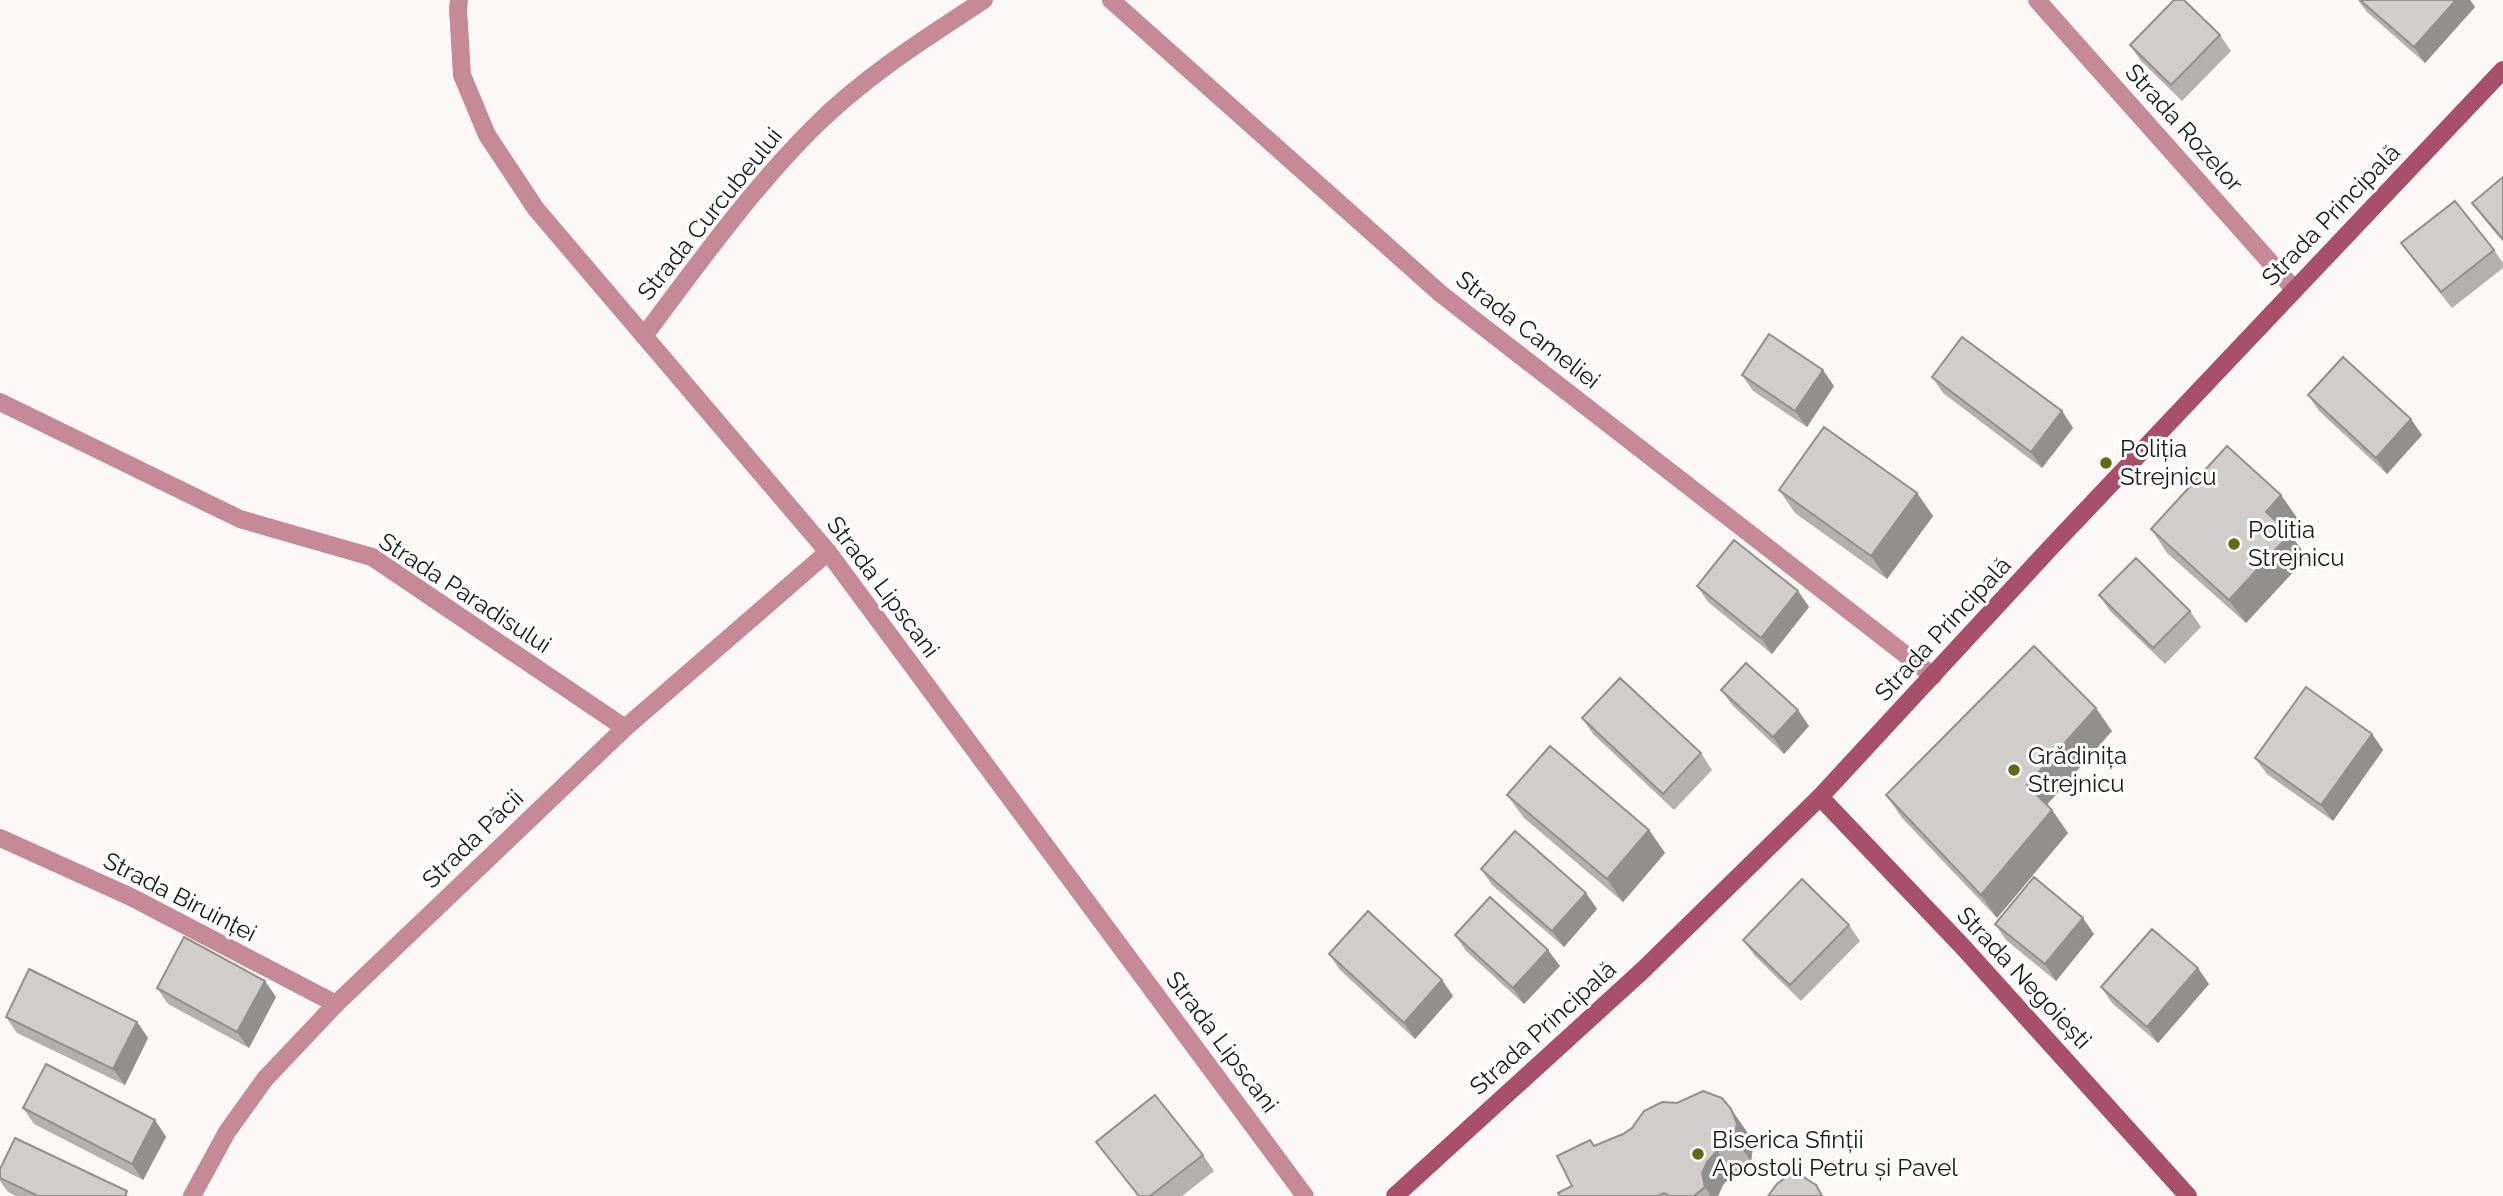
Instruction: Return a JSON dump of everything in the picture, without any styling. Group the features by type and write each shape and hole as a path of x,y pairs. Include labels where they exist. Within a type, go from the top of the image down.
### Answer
{"main road":[{"name":"Strada Principală","path":"1395,1196 1642,971 1820,797 2061,536 2503,71"},
{"name":"Strada Negoiești","path":"1820,797 1972,957 2188,1196"}],"street":[{"name":"Strada Lipscani","path":"459,0 457,8 462,75 487,135 536,209 828,552 1305,1196"},
{"name":"Strada Curcubeului","path":"644,335 748,198 814,126 888,62 984,0"},
{"name":"Strada Cameliei","path":"1111,0 1441,293 1933,676"},
{"name":"Strada Rozelor","path":"2037,0 2294,289"},
{"name":"Strada Paradisului","path":"0,402 240,519 372,557 625,728"},
{"name":"Strada Păcii","path":"192,1196 227,1132 265,1079 336,1003 625,728 828,552"},
{"name":"Strada Biruinței","path":"0,838 131,897 336,1003"}],"building":[{"path":"2174,0 2184,0 2220,35 2171,85 2130,45"},
{"path":"2360,0 2456,0 2414,47"},
{"path":"2503,177 2503,239 2472,203"},
{"path":"2455,201 2494,250 2441,292 2401,243"},
{"path":"1769,334 1823,370 1795,411 1742,375"},
{"path":"1962,337 2062,411 2031,452 1932,377"},
{"path":"2343,357 2411,419 2376,458 2308,395"},
{"path":"1824,427 1917,493 1871,556 1779,490"},
{"name":"Politia Strejnicu","path":"2227,446 2281,495 2266,512 2290,534 2229,600 2151,529"},
{"path":"1734,540 1798,591 1761,638 1697,586"},
{"path":"2136,558 2190,611 2153,648 2099,595"},
{"name":"Grădinița Strejnicu","path":"2034,646 2096,708 2027,785 2052,810 1981,895 1886,795"},
{"path":"1746,663 1798,710 1773,737 1721,690"},
{"path":"1620,678 1701,753 1663,794 1582,718"},
{"path":"2306,687 2372,734 2321,805 2255,758"},
{"path":"1550,746 1649,830 1607,879 1507,795"},
{"path":"1515,831 1586,893 1552,931 1481,869"},
{"path":"2034,877 2083,918 2045,964 1995,924"},
{"path":"1802,879 1849,925 1790,985 1743,940"},
{"path":"1490,897 1548,950 1513,988 1455,935"},
{"path":"1368,911 1442,980 1404,1023 1329,954"},
{"path":"2152,929 2198,968 2147,1027 2101,987"},
{"path":"184,937 265,981 237,1032 157,988"},
{"path":"29,969 137,1022 113,1069 6,1017"},
{"path":"46,1064 155,1120 132,1164 23,1108"},
{"path":"1703,1091 1722,1098 1731,1109 1737,1124 1734,1137 1707,1162 1702,1173 1705,1187 1694,1196 1670,1196 1664,1193 1657,1196 1560,1196 1558,1193 1572,1186 1557,1156 1590,1140 1594,1146 1623,1134 1632,1128 1644,1111 1662,1102 1677,1103"},
{"path":"1155,1095 1203,1155 1150,1196 1139,1196 1096,1142"},
{"path":"15,1138 127,1191 125,1196 38,1196 0,1178 0,1169"},
{"path":"1799,1174 1816,1185 1822,1196 1768,1196 1786,1177"}],"place":[{"name":"Poliția Strejnicu","path":"2106,463"},
{"name":"Politia Strejnicu","path":"2234,544"},
{"name":"Grădinița Strejnicu","path":"2014,770"},
{"name":"Biserica Sfinții Apostoli Petru și Pavel","path":"1698,1154"}]}
